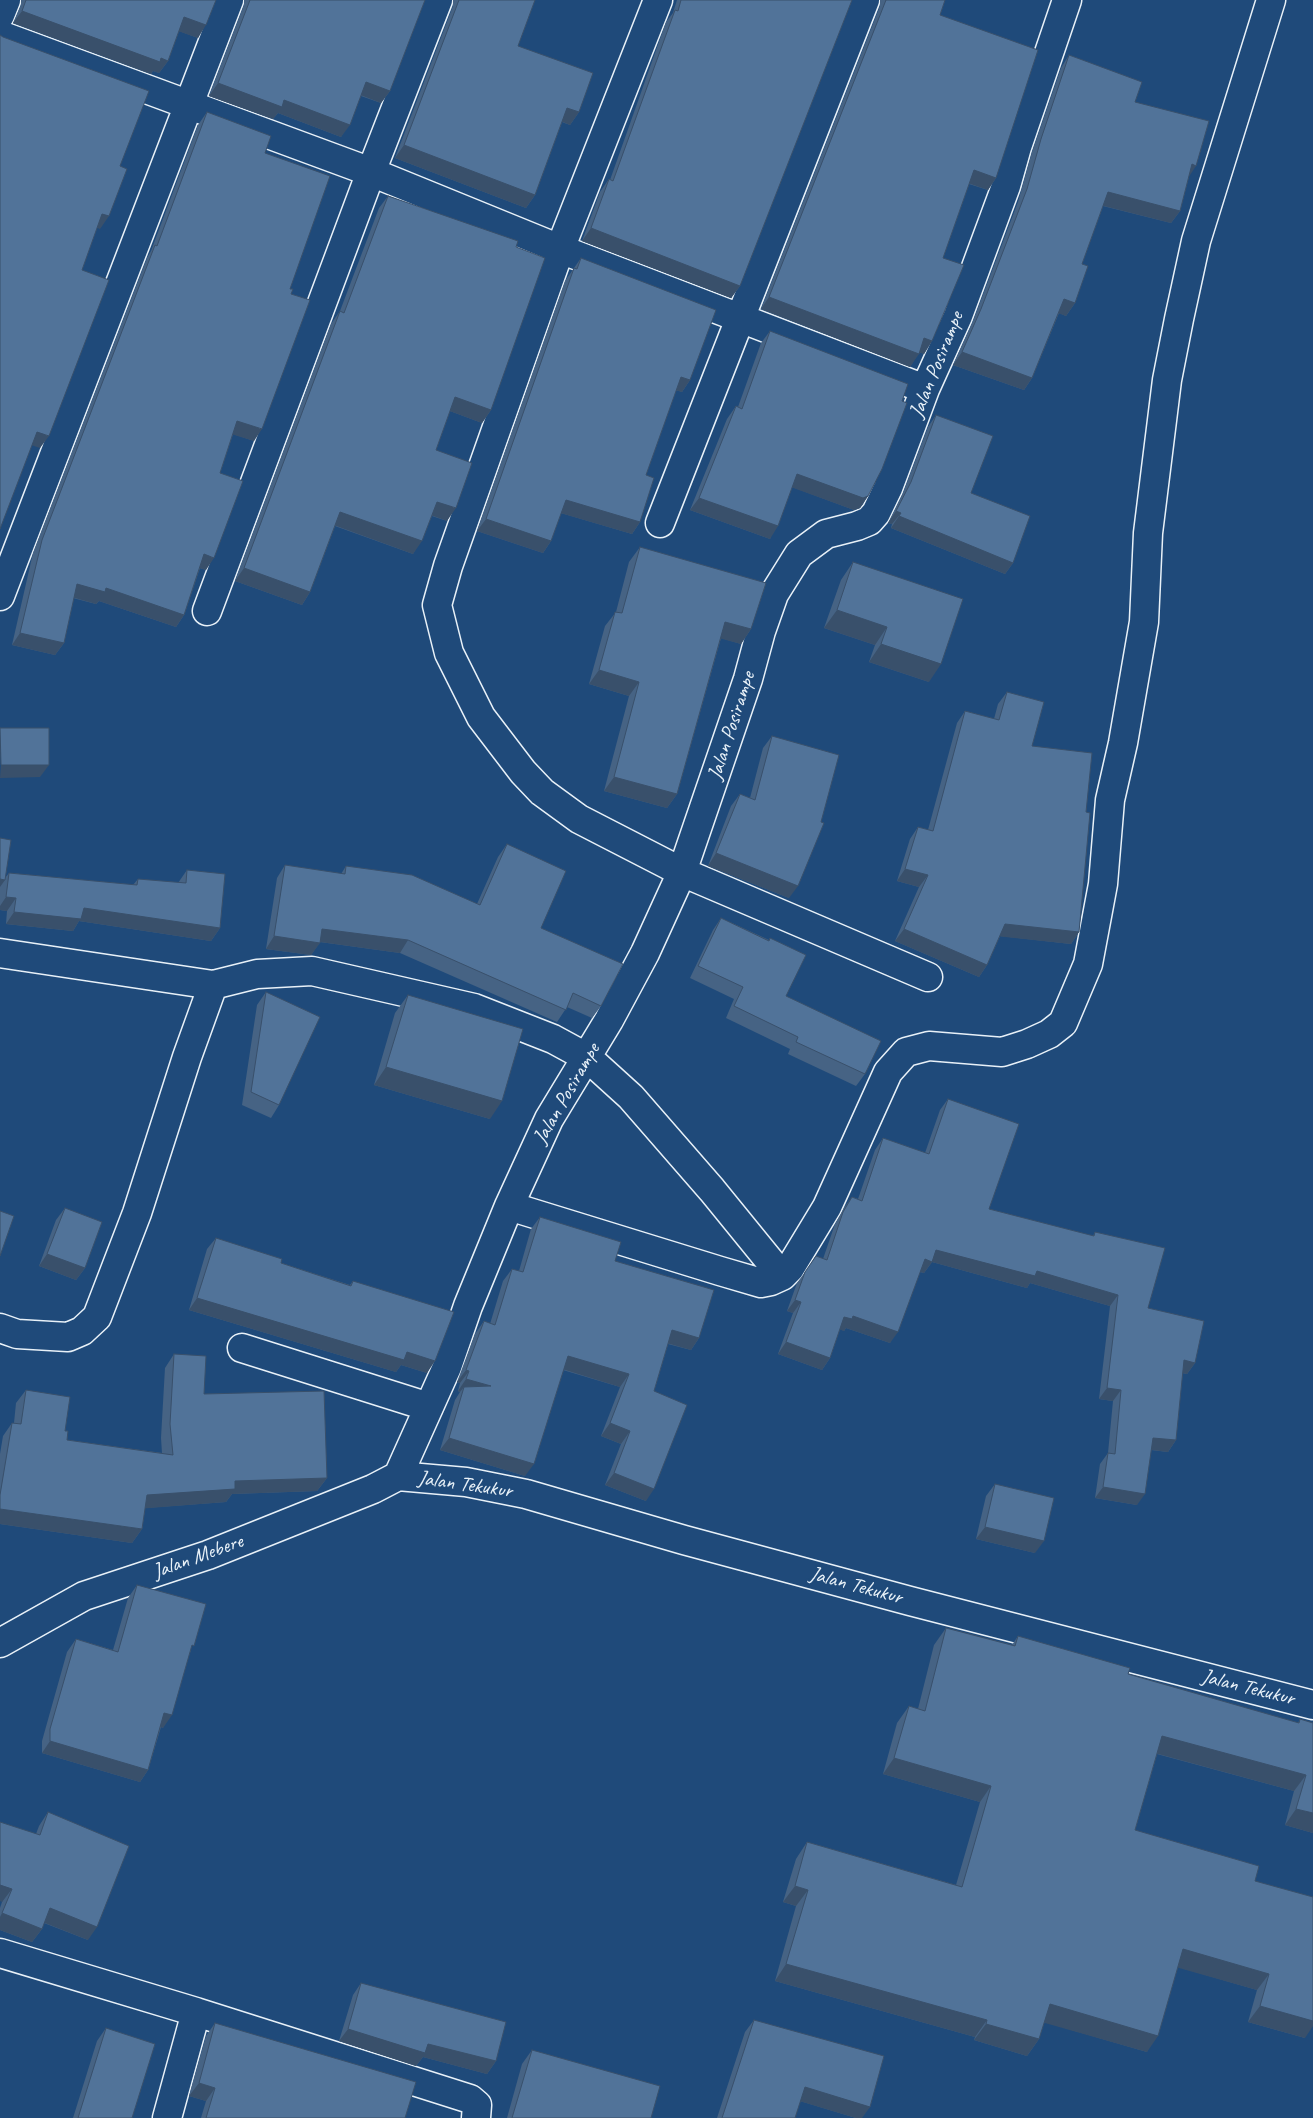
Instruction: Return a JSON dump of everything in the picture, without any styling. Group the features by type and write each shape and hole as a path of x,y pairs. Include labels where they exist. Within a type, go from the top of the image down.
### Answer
{"street":[{"path":"0,15 6,0"},
{"path":"0,596 229,0"},
{"path":"207,611 371,172 438,0"},
{"path":"658,0 560,249 505,407 475,485 436,605 449,653 481,717 524,772 542,792 579,818 682,872 928,977"},
{"path":"660,523 738,319 865,0"},
{"name":"Jalan Posirampe","path":"398,1476 447,1367 508,1206 549,1119 588,1058 644,953 682,872 748,679 761,631 774,594 799,554 820,537 857,526 876,513 925,389 958,316 1006,186 1020,138 1067,0"},
{"path":"508,1206 761,1282 771,1281 782,1276 790,1268 827,1207 888,1072 906,1052 929,1046 992,1053 1028,1044 1063,1023 1088,964 1097,921 1106,857 1110,800 1123,743 1144,622 1149,524 1167,380 1179,320 1196,241 1271,0"},
{"path":"0,36 188,103 371,172 738,319 925,389"},
{"path":"0,953 213,985 257,974 312,972 474,1008 553,1039 588,1058 631,1097 712,1190 782,1276"},
{"path":"0,1328 16,1334 68,1337 82,1331 97,1317 137,1213 187,1057 213,985"},
{"path":"242,1348 429,1407"},
{"name":"Jalan Mebere","path":"0,1643 84,1596 208,1555 372,1489 398,1476"},
{"name":"Jalan Tekukur","path":"398,1476 466,1482 526,1494 684,1540 910,1601 1313,1705"},
{"path":"0,1953 196,2012 470,2099 478,2105 476,2118"},
{"path":"167,2118 196,2012"}],"building":[{"path":"26,0 216,0 206,25 184,17 168,61 161,58 160,62 22,11"},
{"path":"250,0 425,0 390,91 366,82 350,125 284,100 282,107 218,83"},
{"path":"459,0 535,0 518,46 593,73 579,112 567,108 535,195 404,145"},
{"path":"681,0 852,0 740,286 591,228 609,179 613,181 675,10 678,11"},
{"path":"886,0 945,0 940,15 1038,50 996,178 974,170 943,258 964,265 932,341 924,338 919,354 769,297"},
{"path":"0,35 149,91 120,166 127,169 109,216 102,214 82,270 109,280 49,436 37,432 0,529"},
{"path":"1069,55 1142,82 1135,102 1209,121 1196,166 1192,164 1180,211 1108,192 1082,264 1088,266 1075,303 1064,299 1032,378 962,352 981,309 1027,189 1041,139"},
{"path":"207,112 271,136 265,153 330,176 290,289 293,289 291,294 310,300 262,429 237,421 220,473 243,481 214,558 204,554 184,615 106,588 105,592 77,584 64,643 20,633 42,540 155,245 157,246"},
{"path":"388,196 518,241 516,247 545,258 491,410 455,397 436,450 472,463 456,508 437,502 422,541 340,512 310,592 244,568 340,311 344,313"},
{"path":"581,258 716,310 690,380 681,377 646,475 654,478 640,522 566,500 551,541 486,519 574,268 577,269"},
{"path":"770,331 908,384 902,401 907,403 882,469 868,496 863,498 797,474 778,526 699,498 736,406 742,409"},
{"path":"936,415 993,436 971,493 1030,516 1013,563 899,516 901,513 896,511 911,482"},
{"path":"640,547 766,583 751,629 725,622 677,794 614,777 639,682 599,670 615,612 622,613"},
{"path":"853,562 963,599 941,664 881,644 887,627 837,610"},
{"path":"1007,692 1044,702 1032,746 1092,753 1086,812 1090,813 1079,932 1005,924 987,965 904,929 928,875 905,869 918,827 933,831 965,711 999,720"},
{"path":"0,728 49,728 49,765 1,765"},
{"path":"772,736 839,755 821,822 824,823 798,886 716,853 740,794 755,800"},
{"path":"0,838 11,840 5,880 0,879"},
{"path":"507,844 566,871 541,928 623,964 601,1006 573,993 566,1010 408,940 322,929 320,943 274,936 285,865 345,874 346,866 412,875 480,905"},
{"path":"187,870 225,874 220,928 84,908 81,919 14,912 16,898 6,897 9,873 137,885 138,879 186,883"},
{"path":"721,918 769,941 770,938 806,955 786,996 881,1041 865,1074 796,1042 798,1037 734,1006 743,987 698,966"},
{"path":"266,992 320,1017 279,1105 251,1092"},
{"path":"408,995 523,1029 502,1101 386,1067"},
{"path":"948,1099 1019,1124 989,1209 1094,1236 1095,1232 1165,1248 1148,1308 1204,1321 1195,1363 1184,1360 1176,1440 1153,1438 1145,1494 1103,1487 1108,1453 1115,1454 1121,1390 1107,1388 1118,1295 1037,1271 1035,1276 936,1250 932,1262 925,1259 898,1332 853,1316 852,1319 844,1317 830,1358 786,1342 801,1302 795,1300 805,1272 816,1256 827,1260 843,1212 852,1197 862,1201 883,1138 929,1154"},
{"path":"65,1208 102,1222 85,1268 47,1254"},
{"path":"0,1211 14,1216 0,1256"},
{"path":"540,1217 621,1242 615,1261 714,1290 699,1338 672,1330 654,1391 687,1405 654,1489 614,1473 630,1431 610,1423 629,1374 568,1356 534,1464 449,1438 464,1387 491,1386 466,1379 469,1371 466,1370 484,1321 495,1325 512,1269 523,1272"},
{"path":"216,1238 282,1259 281,1263 351,1286 353,1281 454,1312 435,1361 407,1352 404,1360 197,1298"},
{"path":"174,1354 206,1356 204,1394 324,1391 327,1478 235,1481 235,1489 147,1495 142,1529 0,1509 0,1495 12,1423 21,1424 26,1390 70,1397 65,1431 68,1431 67,1440 173,1455 170,1424"},
{"path":"995,1484 1054,1498 1044,1541 985,1527"},
{"path":"137,1585 206,1604 172,1715 164,1713 148,1770 50,1741 50,1729 76,1639 118,1652"},
{"path":"946,1628 1015,1646 1018,1636 1130,1668 1128,1674 1299,1723 1300,1719 1313,1723 1313,1813 1296,1809 1306,1775 1162,1736 1135,1830 1259,1866 1255,1881 1313,1897 1313,2021 1260,2006 1269,1974 1183,1949 1158,2036 1050,2004 1039,2039 986,2024 987,2020 786,1964 808,1890 795,1886 807,1842 962,1887 991,1786 894,1758 909,1706 925,1711"},
{"path":"48,1812 129,1846 97,1927 50,1908 42,1929 2,1913 12,1889 0,1885 0,1822 40,1835"},
{"path":"361,1983 506,2022 496,2061 428,2044 425,2053 348,2029"},
{"path":"754,2020 884,2056 870,2107 805,2087 795,2118 722,2118"},
{"path":"215,2023 416,2082 405,2118 206,2118 215,2088 199,2083"},
{"path":"106,2028 155,2044 132,2118 78,2118"},
{"path":"532,2050 660,2086 651,2118 512,2118"}]}
